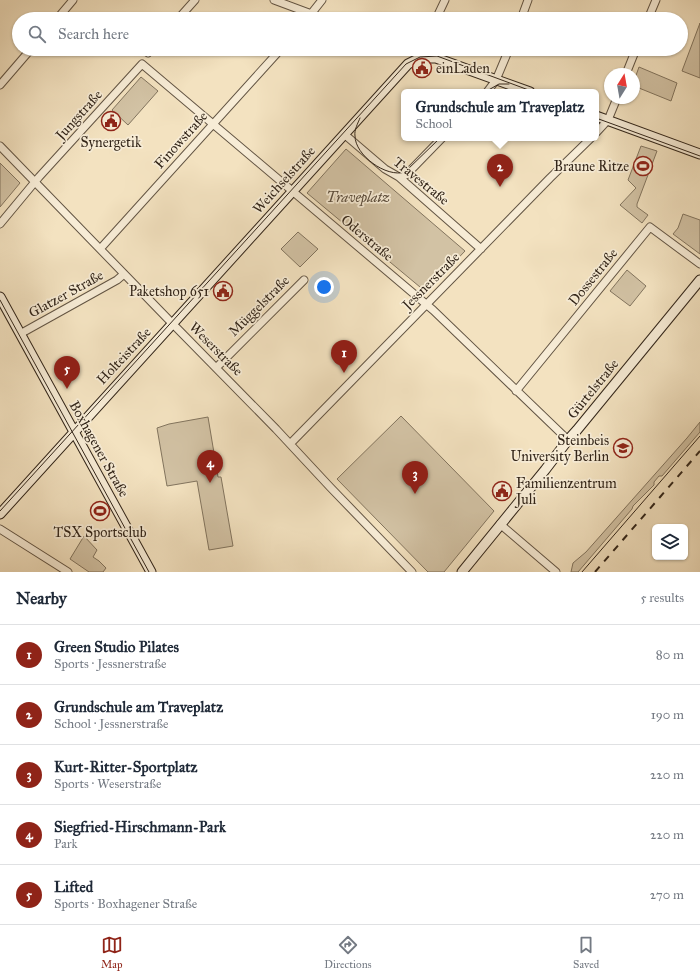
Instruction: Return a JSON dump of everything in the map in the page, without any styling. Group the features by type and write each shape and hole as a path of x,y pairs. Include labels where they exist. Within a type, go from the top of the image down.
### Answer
{"street":[{"path":"63,12 73,0"},
{"path":"184,12 195,0"},
{"path":"274,0 300,12"},
{"path":"312,12 322,0"},
{"path":"439,12 445,0"},
{"path":"524,12 528,0"},
{"path":"651,12 656,0"},
{"path":"0,85 25,56"},
{"name":"Finowstraße","path":"100,249 275,56"},
{"name":"Weichselstraße","path":"172,324 404,68 417,56"},
{"path":"430,56 522,89"},
{"path":"489,89 496,80 506,56"},
{"path":"628,68 633,56"},
{"name":"Oderstraße","path":"142,64 426,305 568,440"},
{"name":"Jungstraße","path":"0,224 35,182 142,64"},
{"path":"599,130 608,120 614,104"},
{"path":"599,117 700,154"},
{"name":"Travestraße","path":"344,134 385,169 399,177 481,249"},
{"path":"399,177 406,175 439,141"},
{"name":"Jessnerstraße","path":"290,444 588,141"},
{"name":"Weserstraße","path":"0,146 290,444 412,572"},
{"name":"Dossestraße","path":"516,391 650,228 700,264"},
{"name":"Glatzer Straße","path":"20,334 117,280 124,274"},
{"name":"Müggelstraße","path":"216,368 304,280"},
{"name":"Gürtelstraße","path":"462,572 568,440 700,280"},
{"name":"Boxhagener Straße","path":"0,297 151,572"},
{"name":"Holteistraße","path":"0,514 172,324"},
{"path":"500,524 556,572"},
{"path":"0,529 68,572"}],"green space":[{"path":"700,23 700,78 682,71"},
{"path":"639,67 677,83 671,101 640,88 640,68"},
{"path":"141,77 158,91 128,125 112,110"},
{"path":"641,146 657,151 637,204 637,207 648,215 642,223 620,205 636,188 628,180"},
{"name":"Traveplatz","path":"346,149 465,251 426,292 307,193"},
{"path":"0,163 20,183 0,207"},
{"path":"683,214 700,220 700,254 673,234 678,228"},
{"path":"298,232 318,249 300,267 281,249"},
{"path":"627,270 646,286 630,306 610,291"},
{"path":"401,416 494,511 444,572 428,572 337,479"},
{"path":"208,417 218,477 221,477 233,546 209,550 197,481 167,486 157,428 169,424"},
{"path":"700,422 700,432 662,476 659,476 654,482 654,485 633,506 578,572 571,572 573,563 586,552"},
{"path":"84,536 97,550 93,557 106,568 103,572 89,572 70,559"}],"tram line":[{"path":"0,511 406,64 420,57 437,56"},
{"path":"437,56 526,89"},
{"path":"490,89 499,84 509,84"},
{"path":"360,118 356,127 356,143 366,157 373,163 389,172 405,172 437,141"},
{"path":"599,119 700,156"},
{"path":"0,300 149,572"},
{"path":"582,572 700,436"}],"railway":[{"path":"595,572 700,451"}],"place":[{"name":"einLaden","path":"422,68"},
{"name":"Synergetik","path":"111,121"},
{"name":"Braune Ritze","path":"643,166"},
{"name":"Grundschule am Traveplatz","path":"500,187"},
{"name":"Paketshop 651","path":"223,291"},
{"name":"Green Studio Pilates","path":"344,373"},
{"name":"Lifted","path":"67,389"},
{"name":"Steinbeis University Berlin","path":"623,448"},
{"name":"Siegfried-Hirschmann-Park","path":"210,483"},
{"name":"Familienzentrum Juli","path":"502,491"},
{"name":"Kurt-Ritter-Sportplatz","path":"415,494"},
{"name":"TSX Sportsclub","path":"100,511"}]}
